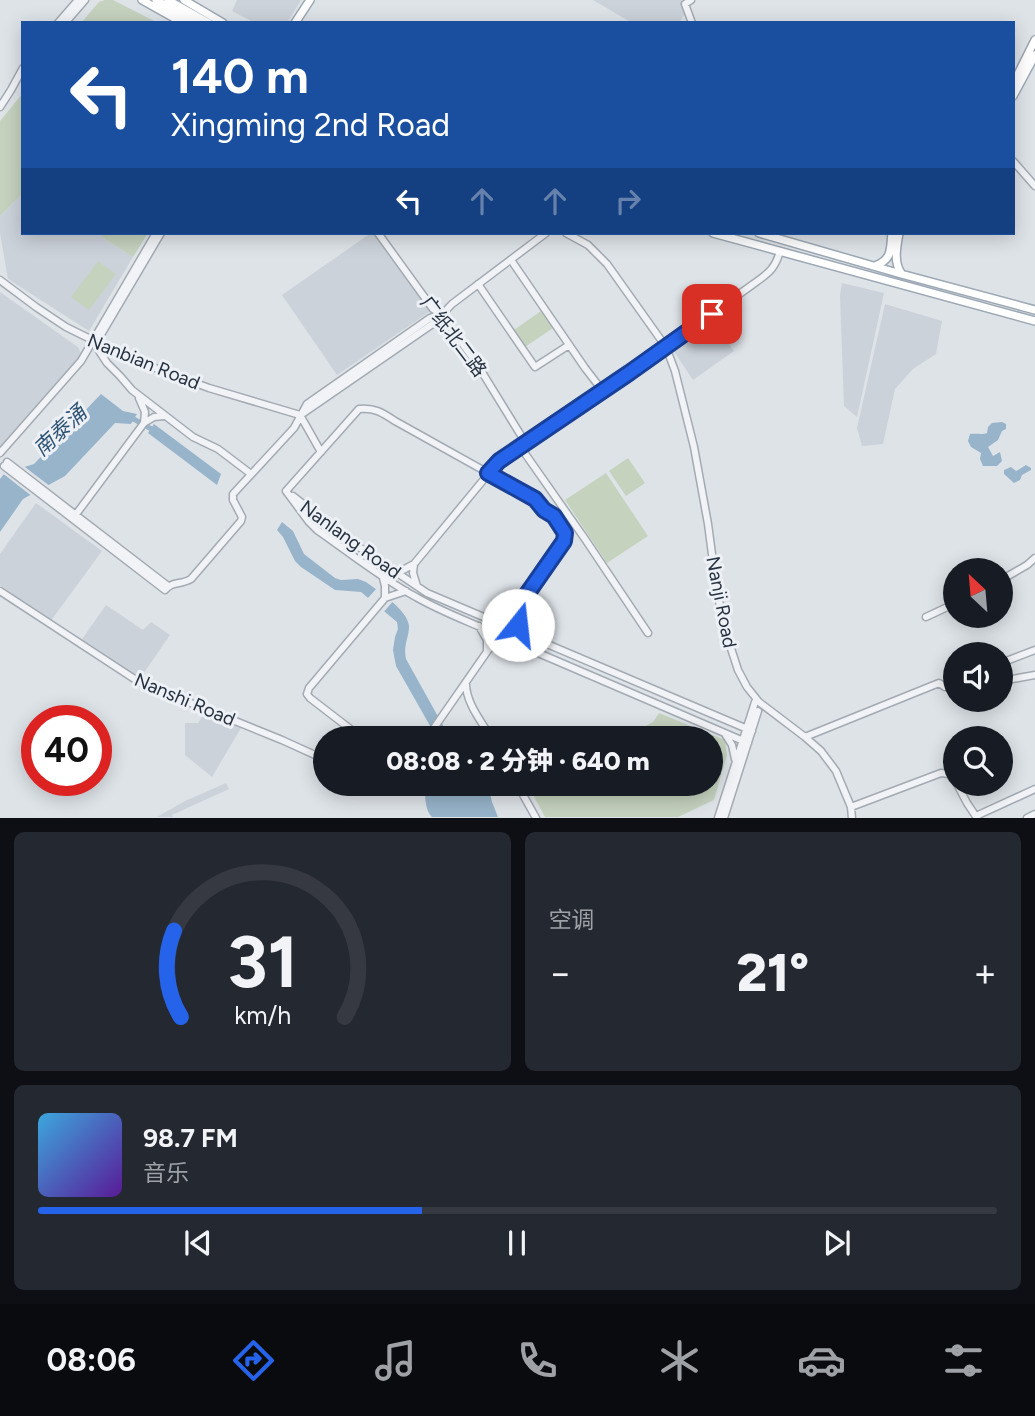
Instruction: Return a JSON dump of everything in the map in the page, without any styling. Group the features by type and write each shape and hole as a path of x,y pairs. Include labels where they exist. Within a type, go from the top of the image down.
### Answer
{"main road":[{"path":"142,0 179,21"},
{"path":"156,0 193,21"},
{"path":"168,0 205,21"},
{"path":"184,0 220,21"},
{"path":"294,21 308,0"},
{"path":"1015,80 1035,40"},
{"path":"1015,92 1035,55"},
{"path":"720,235 1035,321"},
{"path":"766,235 1035,310"},
{"path":"875,266 889,256 892,235"},
{"path":"899,235 896,261 901,274"}],"street":[{"path":"60,21 78,0"},
{"path":"67,21 85,0"},
{"path":"691,0 685,4 691,21"},
{"path":"0,107 21,70"},
{"path":"1015,163 1035,186"},
{"path":"0,453 73,371 93,342 155,235"},
{"path":"93,342 102,333 160,235"},
{"name":"广纸北二路","path":"379,235 477,365 523,444 526,455 586,539 648,634"},
{"path":"6,464 166,588 191,579 241,522 242,517 233,495 294,428 307,404 430,318 441,314 543,235"},
{"name":"Nanji Road","path":"570,235 588,245 607,264 666,346 694,447 726,634 742,679 759,702 821,751 836,771 851,807 852,817"},
{"path":"391,569 403,570 414,564 499,461 772,271 780,251"},
{"path":"511,260 602,390"},
{"name":"Nanbian Road","path":"0,280 54,319 93,342 209,388 300,415"},
{"path":"478,284 535,368 569,345"},
{"path":"93,342 109,366 132,390 193,437 218,449 251,474"},
{"path":"138,395 144,407 144,423"},
{"path":"286,491 359,410 366,409 382,412 535,499 544,510 554,516 565,533 564,541 436,726"},
{"path":"300,415 321,452"},
{"path":"74,517 144,423 157,416 168,418"},
{"name":"Nanlang Road","path":"286,491 356,545 419,588 752,731"},
{"name":"Nanlang Road","path":"286,491 313,526 405,591 434,607 709,726"},
{"path":"1013,573 1035,558"},
{"path":"414,564 413,576 419,588"},
{"path":"382,576 387,596"},
{"name":"Nanshi Road","path":"0,591 139,682 313,754"},
{"path":"346,726 310,698 307,694 309,688 387,596 405,591"},
{"path":"518,607 517,621 526,635"},
{"path":"458,616 462,613 461,608"},
{"path":"926,617 943,609"},
{"path":"478,625 487,640 487,652"},
{"path":"543,655 542,648 547,644"},
{"path":"1013,658 1035,650"},
{"path":"1013,679 1035,675"},
{"path":"466,683 471,704 484,726"},
{"path":"805,737 939,683 943,685"},
{"path":"451,705 463,701 471,704"},
{"path":"718,817 755,702"},
{"path":"724,817 758,710"},
{"path":"701,722 707,719 706,712"},
{"name":"Nanlang Road","path":"723,732 748,743"},
{"path":"723,734 732,745 735,764"},
{"path":"851,807 943,773"},
{"path":"964,796 976,817 1035,789"},
{"path":"524,796 536,817"},
{"path":"1027,817 1035,814"}],"shaded area":[{"path":"237,0 301,0 288,21 251,21 232,11"},
{"path":"593,0 682,0 686,12 680,21 629,21"},
{"path":"21,195 21,235 100,235 133,257 89,331 8,279 0,233 0,216"},
{"path":"368,235 376,235 432,310 337,375 282,295"},
{"path":"842,283 884,293 857,417 844,406 840,295"},
{"path":"0,292 78,347 81,353 80,358 0,448"},
{"path":"885,304 942,321 936,354 913,369 895,389 883,444 862,446 857,428"},
{"path":"713,322 734,351 693,380 673,350"},
{"path":"36,503 102,551 50,622 0,585 0,554"},
{"path":"106,605 143,630 151,622 170,635 139,680 80,642"},
{"path":"205,713 241,728 212,777 185,755 185,723 198,723"},
{"path":"226,783 229,789 172,815 173,817 157,817 185,801"}],"green space":[{"path":"113,0 154,21 83,21 99,2"},
{"path":"21,95 21,195 0,216 0,121"},
{"path":"100,235 147,235 133,257"},
{"path":"98,261 116,274 89,310 71,297"},
{"path":"541,311 553,328 525,347 514,330"},
{"path":"628,458 645,483 626,496 609,471"},
{"path":"606,473 648,536 607,563 565,500"},
{"path":"659,713 691,726 646,726 653,722"},
{"path":"723,739 725,740 727,755 723,769"},
{"path":"534,796 715,796 714,800 678,817 545,817"}],"water":[{"path":"101,394 123,411 137,414 131,424 115,423 65,476 23,499 0,532 0,479 5,473 34,464"},
{"path":"992,423 1006,424 1006,429 998,440 988,447 993,456 1000,452 1002,461 997,466 983,466 981,453 971,447 968,441 970,434 987,433"},
{"path":"154,424 221,474 217,485 148,433"},
{"path":"1026,465 1031,470 1014,483 1004,474 1004,470 1011,467 1016,471"},
{"path":"282,522 293,531 304,554 335,578 366,582 392,601 404,614 409,626 406,659 443,726 430,726 396,666 393,650 397,622 361,592 335,590 301,567 277,530"},
{"path":"425,796 491,796 498,817 432,817"}],"pier":[{"path":"21,464 51,487 33,497 1,472"},
{"path":"378,587 394,600 382,614 366,600"}],"waterway":[{"name":"南泰涌","path":"130,417 155,431"}],"route":[{"path":"518,625 518,607 564,541 565,533 554,516 544,510 535,499 488,473 499,461 712,314"}]}
